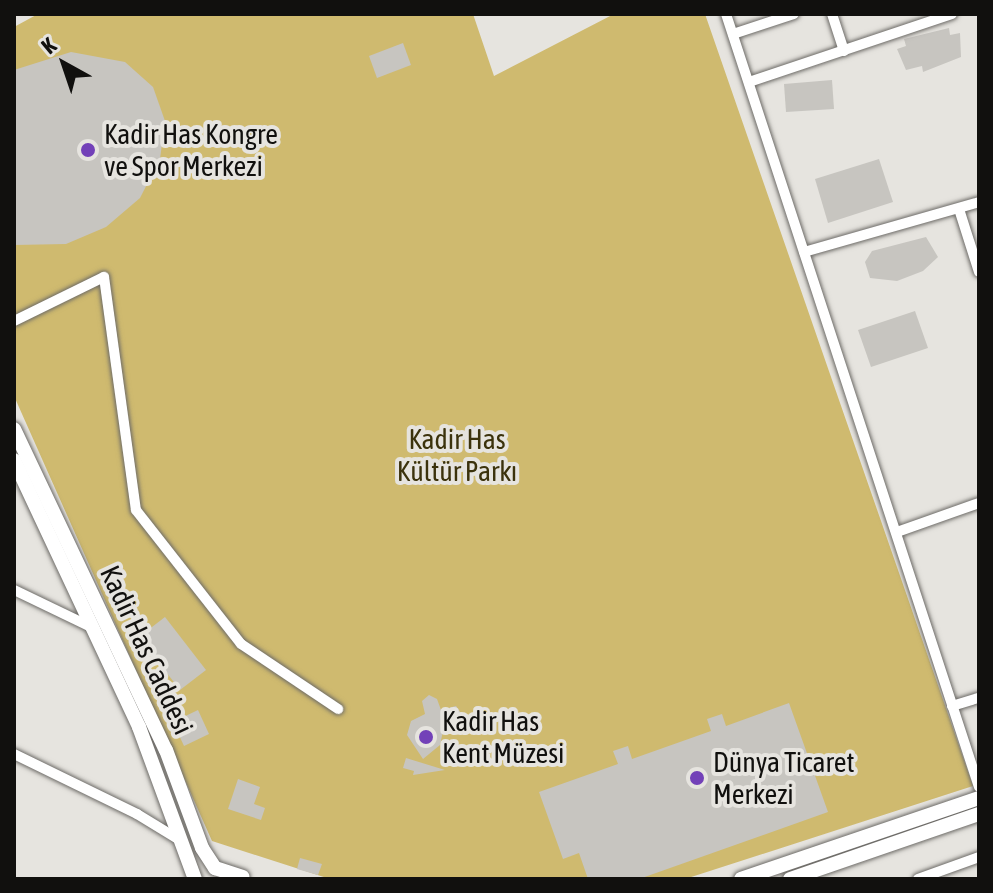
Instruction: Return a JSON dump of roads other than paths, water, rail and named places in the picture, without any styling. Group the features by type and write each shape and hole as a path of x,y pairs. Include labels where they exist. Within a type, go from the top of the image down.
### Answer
{"street":[{"path":"726,14 979,787"},
{"path":"733,34 794,14"},
{"path":"832,14 844,51"},
{"path":"749,82 952,14"},
{"path":"804,252 979,202"},
{"path":"959,209 979,272"},
{"path":"14,321 104,277 136,510 241,644 338,709"},
{"name":"Kadir Has Caddesi","path":"14,429 166,750 202,848 215,868 244,878"},
{"name":"Kadir Has Caddesi","path":"14,460 139,727 195,879"},
{"path":"897,532 979,503"},
{"path":"14,590 93,628"},
{"path":"952,706 979,698"},
{"path":"14,754 178,839"},
{"path":"741,879 979,798"},
{"path":"790,879 979,814"},
{"path":"918,879 979,857"}],"place":[{"name":"Kadir Has Kongre ve Spor Merkezi","path":"88,150"},
{"name":"Kadir Has Kent Müzesi","path":"426,737"},
{"name":"Dünya Ticaret Merkezi","path":"697,778"}],"park label":[{"name":"Kadir Has Kültür Parkı","path":"457,455"}]}
